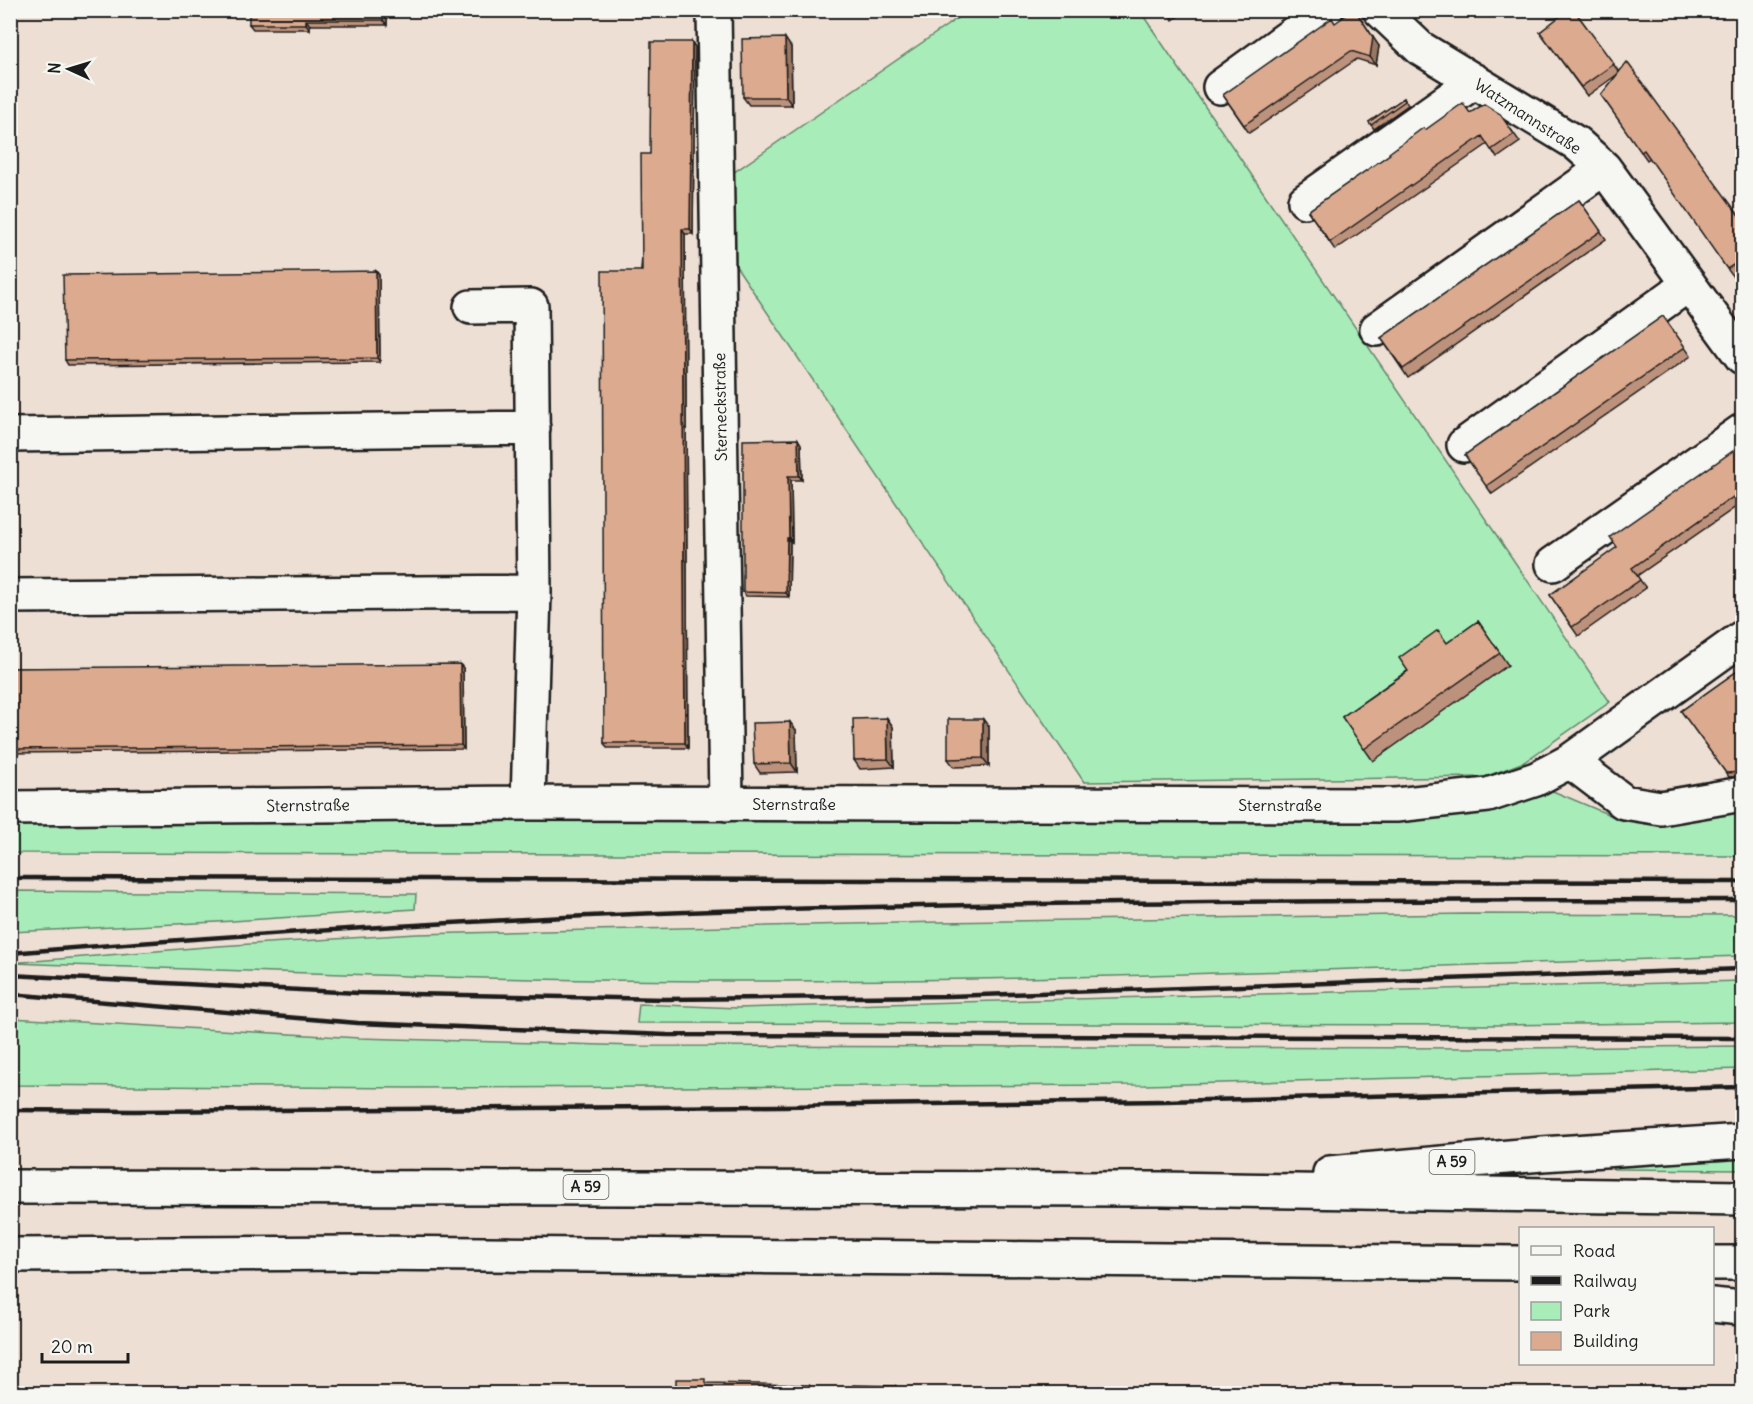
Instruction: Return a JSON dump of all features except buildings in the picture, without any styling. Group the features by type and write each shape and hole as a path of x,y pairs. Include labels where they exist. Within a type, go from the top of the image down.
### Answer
{"main road":[{"name":"Sterneckstraße","path":"714,10 726,804"},
{"path":"1220,87 1326,10"},
{"name":"Watzmannstraße","path":"1380,10 1420,48 1576,143 1604,168 1743,357"},
{"path":"1305,201 1475,81"},
{"path":"1377,328 1604,168"},
{"path":"1464,445 1689,284"},
{"path":"471,307 531,306 534,592 528,803"},
{"path":"10,435 533,428"},
{"path":"1553,564 1743,431"},
{"path":"10,596 534,592"},
{"name":"Sternstraße","path":"10,808 528,803 1396,805 1488,795 1536,779 1570,761 1743,638"},
{"path":"1570,761 1624,802 1661,808 1743,794"},
{"name":"A 59","path":"1161,1189 1542,1154 1743,1141"},
{"name":"A 59","path":"10,1187 1161,1189 1743,1198"},
{"path":"10,1255 359,1253 1519,1263"},
{"path":"1424,1263 1519,1278"},
{"path":"1714,1263 1743,1263"},
{"path":"1714,1305 1743,1308"}],"green space":[{"path":"968,11 1140,11 1610,702 1524,762 1485,777 1084,782 734,263 733,173"},
{"path":"1548,789 1624,821 1656,822 1742,811 1742,856 11,853 10,823 1434,818 1486,810"},
{"path":"11,891 416,894 415,909 11,932"},
{"path":"1467,914 1742,915 1742,956 1112,976 733,981 462,977 10,963 218,946 417,934 940,922"},
{"path":"1742,981 1742,1022 1501,1025 637,1023 639,1004 738,1008"},
{"path":"11,1018 359,1038 636,1046 1508,1048 1742,1046 1742,1069 1145,1085 410,1088 11,1085"},
{"path":"1742,1152 1742,1170 1614,1169 1608,1164"}],"railway":[{"path":"10,878 1742,882"},
{"path":"10,953 440,923 763,909 1198,902 1742,900"},
{"path":"10,975 358,993 665,999 949,996 1742,969"},
{"path":"10,994 358,1023 667,1035 1742,1038"},
{"path":"10,1110 780,1106 1165,1101 1742,1087"}]}
